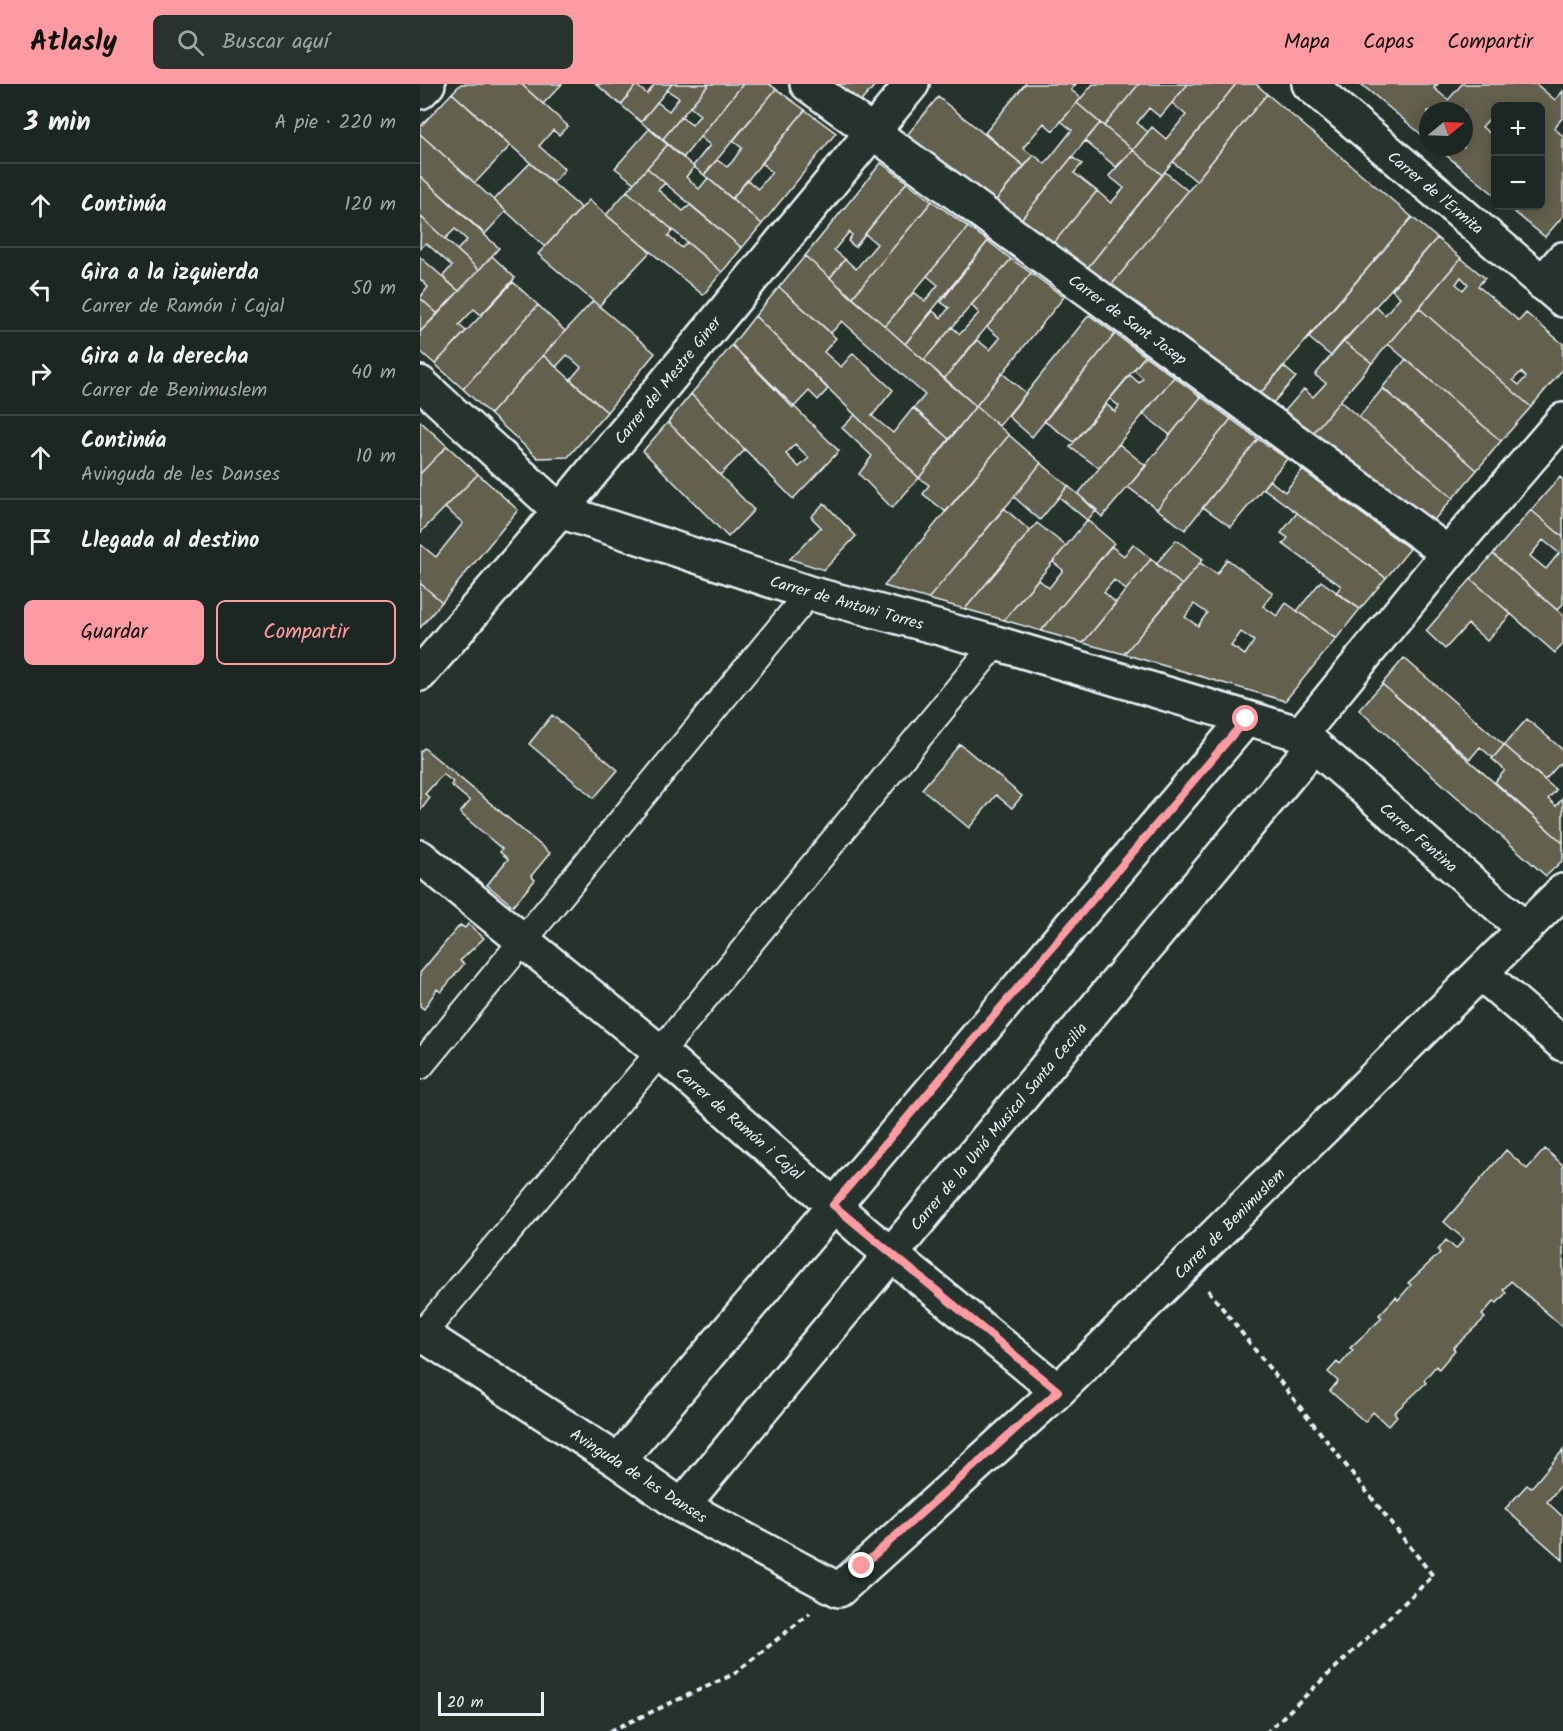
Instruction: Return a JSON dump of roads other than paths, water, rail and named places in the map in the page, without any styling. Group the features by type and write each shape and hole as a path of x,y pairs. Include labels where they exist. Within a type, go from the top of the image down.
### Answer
{"street":[{"path":"420,92 428,84"},
{"name":"Carrer de Sant Josep","path":"807,84 1448,553"},
{"name":"Carrer del Mestre Giner","path":"420,674 560,511 912,84"},
{"name":"Carrer de l'Ermita","path":"1309,84 1556,281"},
{"name":"Carrer de Antoni Torres","path":"420,383 560,511 809,593 996,644 1246,719 1307,740"},
{"name":"Carrer de la Unió Musical Santa Cecilia","path":"682,1506 892,1255 1307,740 1448,553 1563,420"},
{"path":"420,1066 809,593"},
{"path":"421,1333 660,1052 996,644"},
{"path":"618,1461 1246,719"},
{"name":"Carrer Fentina","path":"1307,740 1525,929"},
{"name":"Carrer de Ramón i Cajal","path":"420,857 660,1052 833,1205 1058,1391"},
{"name":"Carrer de Benimuslem","path":"839,1590 1058,1391 1482,974 1563,891"},
{"path":"1482,974 1563,1044"},
{"name":"Avinguda de les Danses","path":"421,1333 618,1461 682,1506 839,1590"}]}
